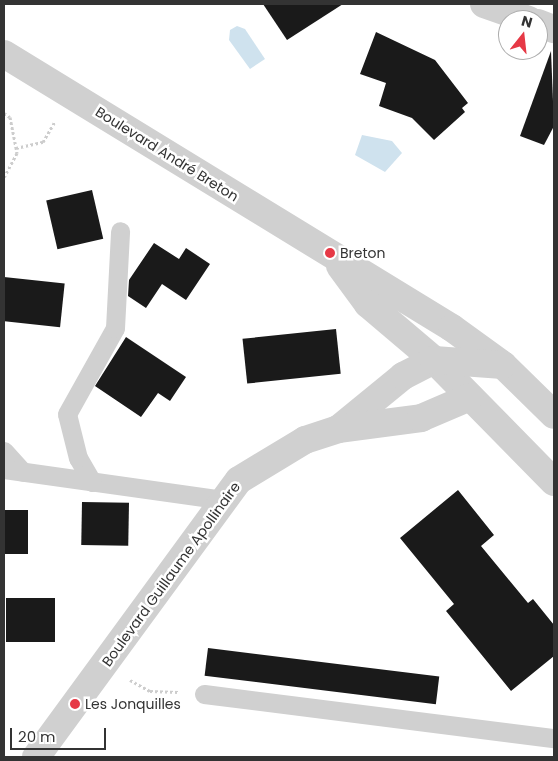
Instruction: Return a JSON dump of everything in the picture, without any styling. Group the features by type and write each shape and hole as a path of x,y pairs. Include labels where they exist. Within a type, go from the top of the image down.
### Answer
{"street":[{"path":"484,4 501,10"},
{"name":"Boulevard André Breton","path":"4,54 452,328 503,365 554,415"},
{"name":"Boulevard André Breton","path":"330,253 368,304 434,360 554,482"},
{"path":"452,328 464,364 470,397"},
{"path":"434,360 464,364 503,365"},
{"name":"Boulevard Guillaume Apollinaire","path":"338,429 403,376 434,360"},
{"name":"Boulevard Guillaume Apollinaire","path":"36,757 239,480 305,440 338,429 421,418 470,397"}],"lane":[{"path":"92,482 78,458 67,414 115,328 120,231"},
{"path":"4,451 23,472"},
{"path":"4,469 224,500"},
{"path":"204,694 554,738"}],"path":[{"path":"16,148 43,142 69,94"},
{"path":"4,113 10,118 16,148 4,177"},
{"path":"104,665 150,691 204,694"}],"water":[{"path":"237,26 245,29 265,59 250,69 229,40 230,30"},
{"path":"362,135 392,141 402,153 385,172 355,155"}],"building":[{"path":"263,4 343,4 287,40"},
{"path":"376,32 435,60 468,103 462,108 465,112 434,140 412,118 379,106 386,83 360,74"},
{"path":"551,51 554,126 544,145 520,136"},
{"path":"92,190 103,239 57,249 46,201"},
{"path":"154,243 179,259 186,248 210,264 186,300 162,284 146,308 128,296 129,280"},
{"path":"4,277 65,283 60,327 4,321"},
{"path":"336,329 341,374 247,384 243,339"},
{"path":"126,337 186,377 170,401 158,393 141,417 95,386"},
{"path":"458,490 494,535 481,546 528,603 533,599 554,625 554,656 511,691 446,611 454,604 400,538"},
{"path":"82,502 129,503 128,546 81,545"},
{"path":"4,510 28,510 28,554 4,554"},
{"path":"6,598 55,598 55,642 6,642"},
{"path":"208,648 439,676 436,704 205,676"}],"place":[{"name":"Breton","path":"330,253"},
{"name":"Les Jonquilles","path":"75,704"}]}
